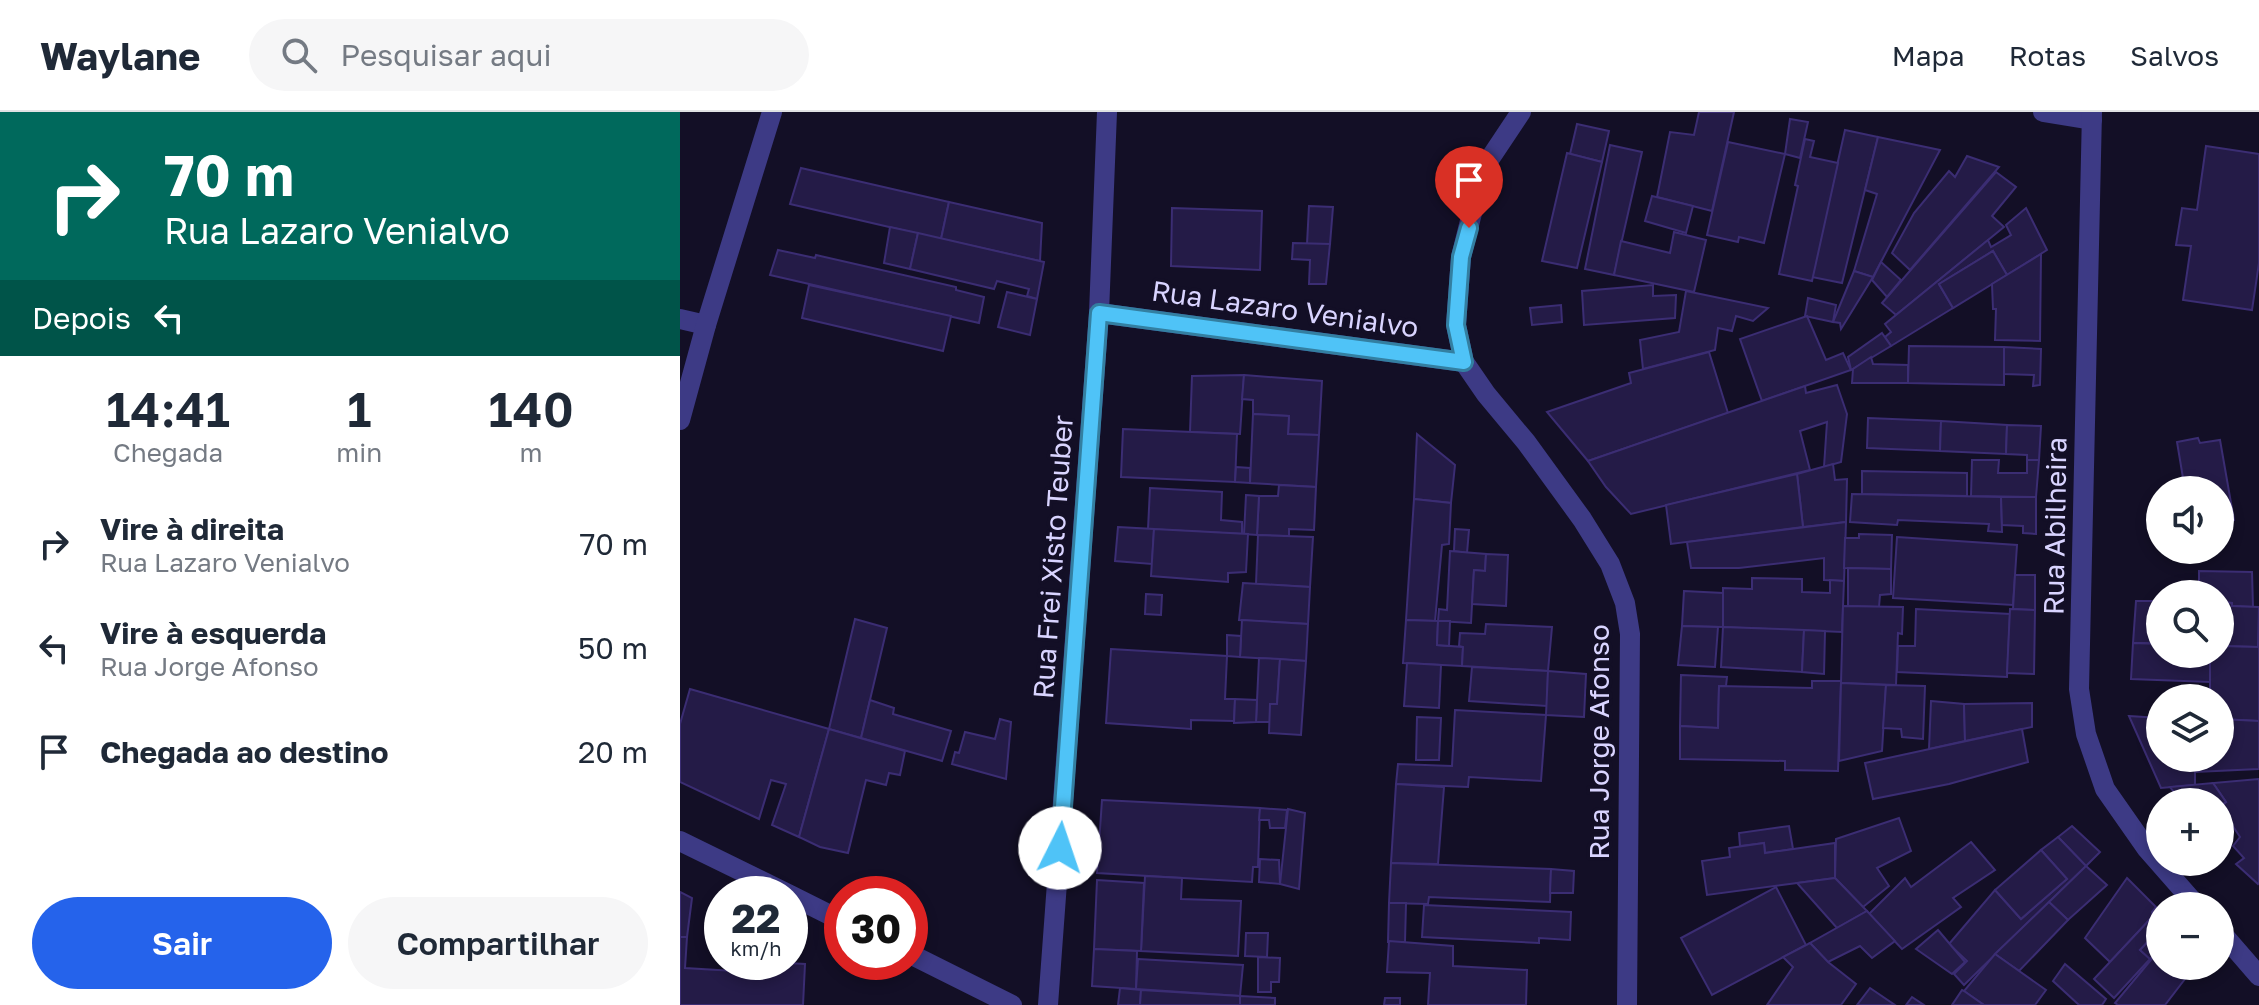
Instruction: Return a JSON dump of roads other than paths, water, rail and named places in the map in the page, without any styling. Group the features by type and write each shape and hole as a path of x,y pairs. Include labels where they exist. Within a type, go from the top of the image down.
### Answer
{"street":[{"path":"680,420 772,112"},
{"name":"Rua Frei Xisto Teuber","path":"1048,1005 1099,313 1107,112"},
{"name":"Rua Jorge Afonso","path":"1521,112 1483,169 1461,257 1456,325 1464,362 1582,519 1610,564 1625,603 1630,634 1627,1005"},
{"path":"2043,112 2092,116"},
{"name":"Rua Abilheira","path":"2092,116 2079,689 2086,734 2105,789 2147,849 2185,892"},
{"name":"Rua Lazaro Venialvo","path":"1099,313 1464,362"},
{"path":"680,319 706,325"},
{"path":"680,841 752,876"},
{"path":"2234,947 2259,976"},
{"path":"928,963 1012,1005"}]}
